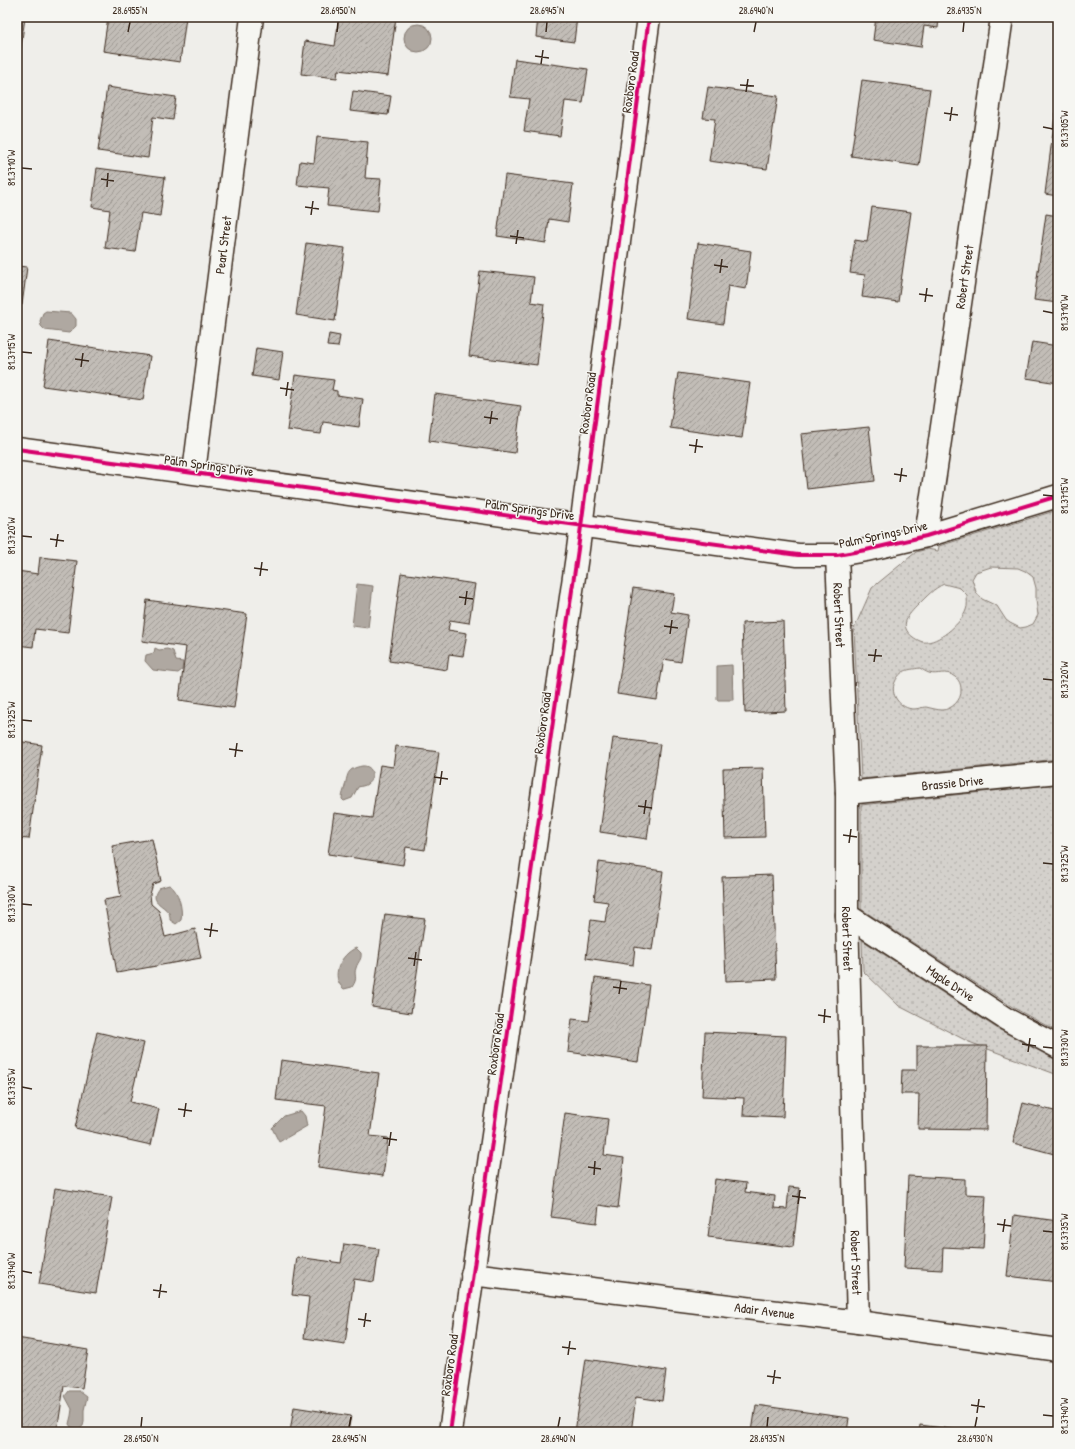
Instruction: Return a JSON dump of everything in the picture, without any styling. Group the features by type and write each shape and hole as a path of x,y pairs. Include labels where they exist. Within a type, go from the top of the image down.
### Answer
{"street":[{"name":"Pearl Street","path":"194,472 252,17"},
{"name":"Roxboro Road","path":"450,1432 581,526 649,17"},
{"name":"Robert Street","path":"926,536 1002,17"},
{"name":"Palm Springs Drive","path":"17,449 798,555 837,555 866,550 926,536 1058,496"},
{"name":"Robert Street","path":"837,555 847,793 847,915 858,1322"},
{"name":"Brassie Drive","path":"847,793 1058,772"},
{"name":"Maple Drive","path":"847,915 1006,1019 1058,1047"},
{"name":"Adair Avenue","path":"472,1274 858,1322 1058,1350"}],"shaded area":[{"path":"418,24 428,28 432,38 428,48 418,52 408,48 404,38 408,28"},
{"path":"46,311 71,313 76,319 76,326 69,333 45,330 41,326 40,321 43,313"},
{"path":"1058,510 1058,759 861,779 854,629 872,588 916,552 927,549 938,551 939,546","holes":["991,567 1018,568 1033,577 1036,588 1038,615 1033,624 1020,628 1010,623 1006,620 997,606 982,599 976,592 972,579 976,572","944,584 960,588 967,595 967,608 964,615 956,625 944,635 933,641 920,641 908,633 905,625 906,621 918,605 937,588","920,668 932,674 948,673 955,677 960,682 961,688 961,694 958,701 945,710 926,707 916,709 900,704 893,691 895,682 902,672"]},
{"path":"357,584 373,586 368,628 352,626"},
{"path":"155,648 159,650 167,649 173,651 176,661 183,662 182,670 178,673 153,670 145,661 146,655 154,653"},
{"path":"732,665 733,700 717,700 717,666"},
{"path":"362,766 366,766 371,770 372,776 370,782 366,785 358,787 352,798 344,801 342,796 349,772"},
{"path":"1058,784 1058,1032 1014,1008 861,909 861,805"},
{"path":"169,885 178,896 181,906 181,920 176,924 170,920 169,913 156,900 155,897 159,888"},
{"path":"862,940 998,1029 1058,1061 1058,1075 969,1042 899,1006 863,971"},
{"path":"356,948 361,955 355,971 356,979 352,987 344,989 337,978 337,972 342,960"},
{"path":"301,1111 305,1116 307,1126 279,1142 272,1128 284,1116"},
{"path":"69,1391 79,1391 87,1397 83,1426 79,1429 71,1427 69,1424 72,1409 65,1396"}],"building":[{"path":"17,17 25,17 20,54 17,54"},
{"path":"108,17 186,17 180,62 103,51"},
{"path":"339,17 396,17 388,76 338,70 337,78 301,74 305,41 335,46"},
{"path":"538,17 577,17 574,42 536,37"},
{"path":"876,17 939,17 938,28 924,26 921,47 873,40"},
{"path":"515,59 588,69 583,103 565,101 560,136 524,131 529,99 510,97"},
{"path":"862,80 930,89 919,166 851,156"},
{"path":"107,87 176,97 173,120 153,117 148,158 98,151"},
{"path":"708,87 778,96 767,169 709,161 715,119 703,118"},
{"path":"353,91 391,96 388,115 350,111"},
{"path":"1057,100 1058,101 1058,196 1045,194"},
{"path":"317,137 368,142 365,178 381,179 378,211 327,206 329,188 297,185 300,161 314,163"},
{"path":"97,168 165,177 160,216 141,213 135,252 105,248 110,210 92,207"},
{"path":"505,175 573,184 568,222 549,219 546,243 497,236"},
{"path":"872,207 911,212 898,302 862,297 865,275 850,273 855,240 867,242"},
{"path":"1046,214 1058,216 1058,303 1034,300"},
{"path":"306,243 345,248 335,321 296,315"},
{"path":"698,243 751,251 746,289 728,286 723,324 688,319"},
{"path":"17,266 27,267 22,305 17,305"},
{"path":"480,271 534,277 531,302 544,304 537,365 469,356"},
{"path":"329,334 340,336 338,347 327,346"},
{"path":"49,341 150,356 143,400 43,386"},
{"path":"1032,342 1058,346 1058,383 1026,378"},
{"path":"256,348 283,352 279,380 252,376"},
{"path":"678,373 750,383 742,438 670,428"},
{"path":"295,375 334,380 332,390 337,391 337,395 363,399 359,427 323,422 321,434 287,430"},
{"path":"435,394 521,406 515,453 429,441"},
{"path":"869,427 875,481 807,489 801,434"},
{"path":"17,551 19,551 17,571"},
{"path":"40,557 77,561 68,633 35,629 33,647 17,645 17,571 38,574"},
{"path":"401,573 475,584 469,623 450,620 448,630 467,633 463,656 449,654 447,670 389,661"},
{"path":"633,588 674,594 671,612 688,615 681,662 664,659 657,700 617,694"},
{"path":"147,600 247,614 234,708 179,700 186,647 142,641"},
{"path":"783,621 786,711 745,713 742,623"},
{"path":"613,738 660,744 647,839 600,832"},
{"path":"17,741 42,745 29,839 17,838"},
{"path":"396,746 439,752 425,850 406,847 403,865 328,854 334,813 372,818 380,765 393,767"},
{"path":"763,768 765,837 725,838 723,769"},
{"path":"152,839 161,881 153,884 150,894 151,904 159,911 165,937 195,929 201,958 117,973 104,900 121,897 112,846"},
{"path":"599,862 663,871 652,950 635,947 633,965 586,958 591,920 605,922 608,902 594,900"},
{"path":"772,875 776,979 726,981 722,877"},
{"path":"385,914 425,919 411,1013 372,1007"},
{"path":"595,978 649,985 638,1062 568,1052 572,1019 589,1021"},
{"path":"97,1032 144,1043 130,1102 159,1109 151,1145 75,1128"},
{"path":"705,1032 786,1036 783,1117 743,1115 744,1098 702,1096"},
{"path":"917,1046 987,1046 986,1130 918,1129 919,1094 901,1094 902,1070 917,1070"},
{"path":"281,1060 379,1073 370,1136 388,1138 383,1176 318,1167 326,1106 276,1100"},
{"path":"1023,1103 1058,1112 1058,1155 1013,1143"},
{"path":"565,1113 608,1119 604,1155 624,1158 618,1208 599,1205 597,1223 551,1217"},
{"path":"908,1176 965,1179 965,1194 986,1195 983,1249 943,1247 942,1270 904,1268"},
{"path":"715,1179 746,1183 745,1192 775,1196 774,1208 787,1209 789,1187 800,1188 793,1247 708,1237"},
{"path":"55,1188 112,1197 96,1293 39,1284"},
{"path":"1014,1215 1058,1221 1058,1282 1007,1276"},
{"path":"344,1244 379,1249 374,1282 354,1279 345,1344 304,1338 309,1297 292,1295 297,1257 341,1263"},
{"path":"17,1338 88,1350 82,1388 64,1386 57,1432 37,1429 37,1432 17,1432"},
{"path":"586,1359 666,1371 662,1401 636,1397 631,1432 575,1432"},
{"path":"756,1405 849,1418 847,1432 752,1432"},
{"path":"294,1407 351,1416 348,1432 290,1432"},
{"path":"920,1425 974,1432 919,1432"}],"cycle path":[{"path":"450,1432 578,549 649,17"},
{"path":"17,449 798,555 837,555 866,550 926,536 1058,496"}]}
